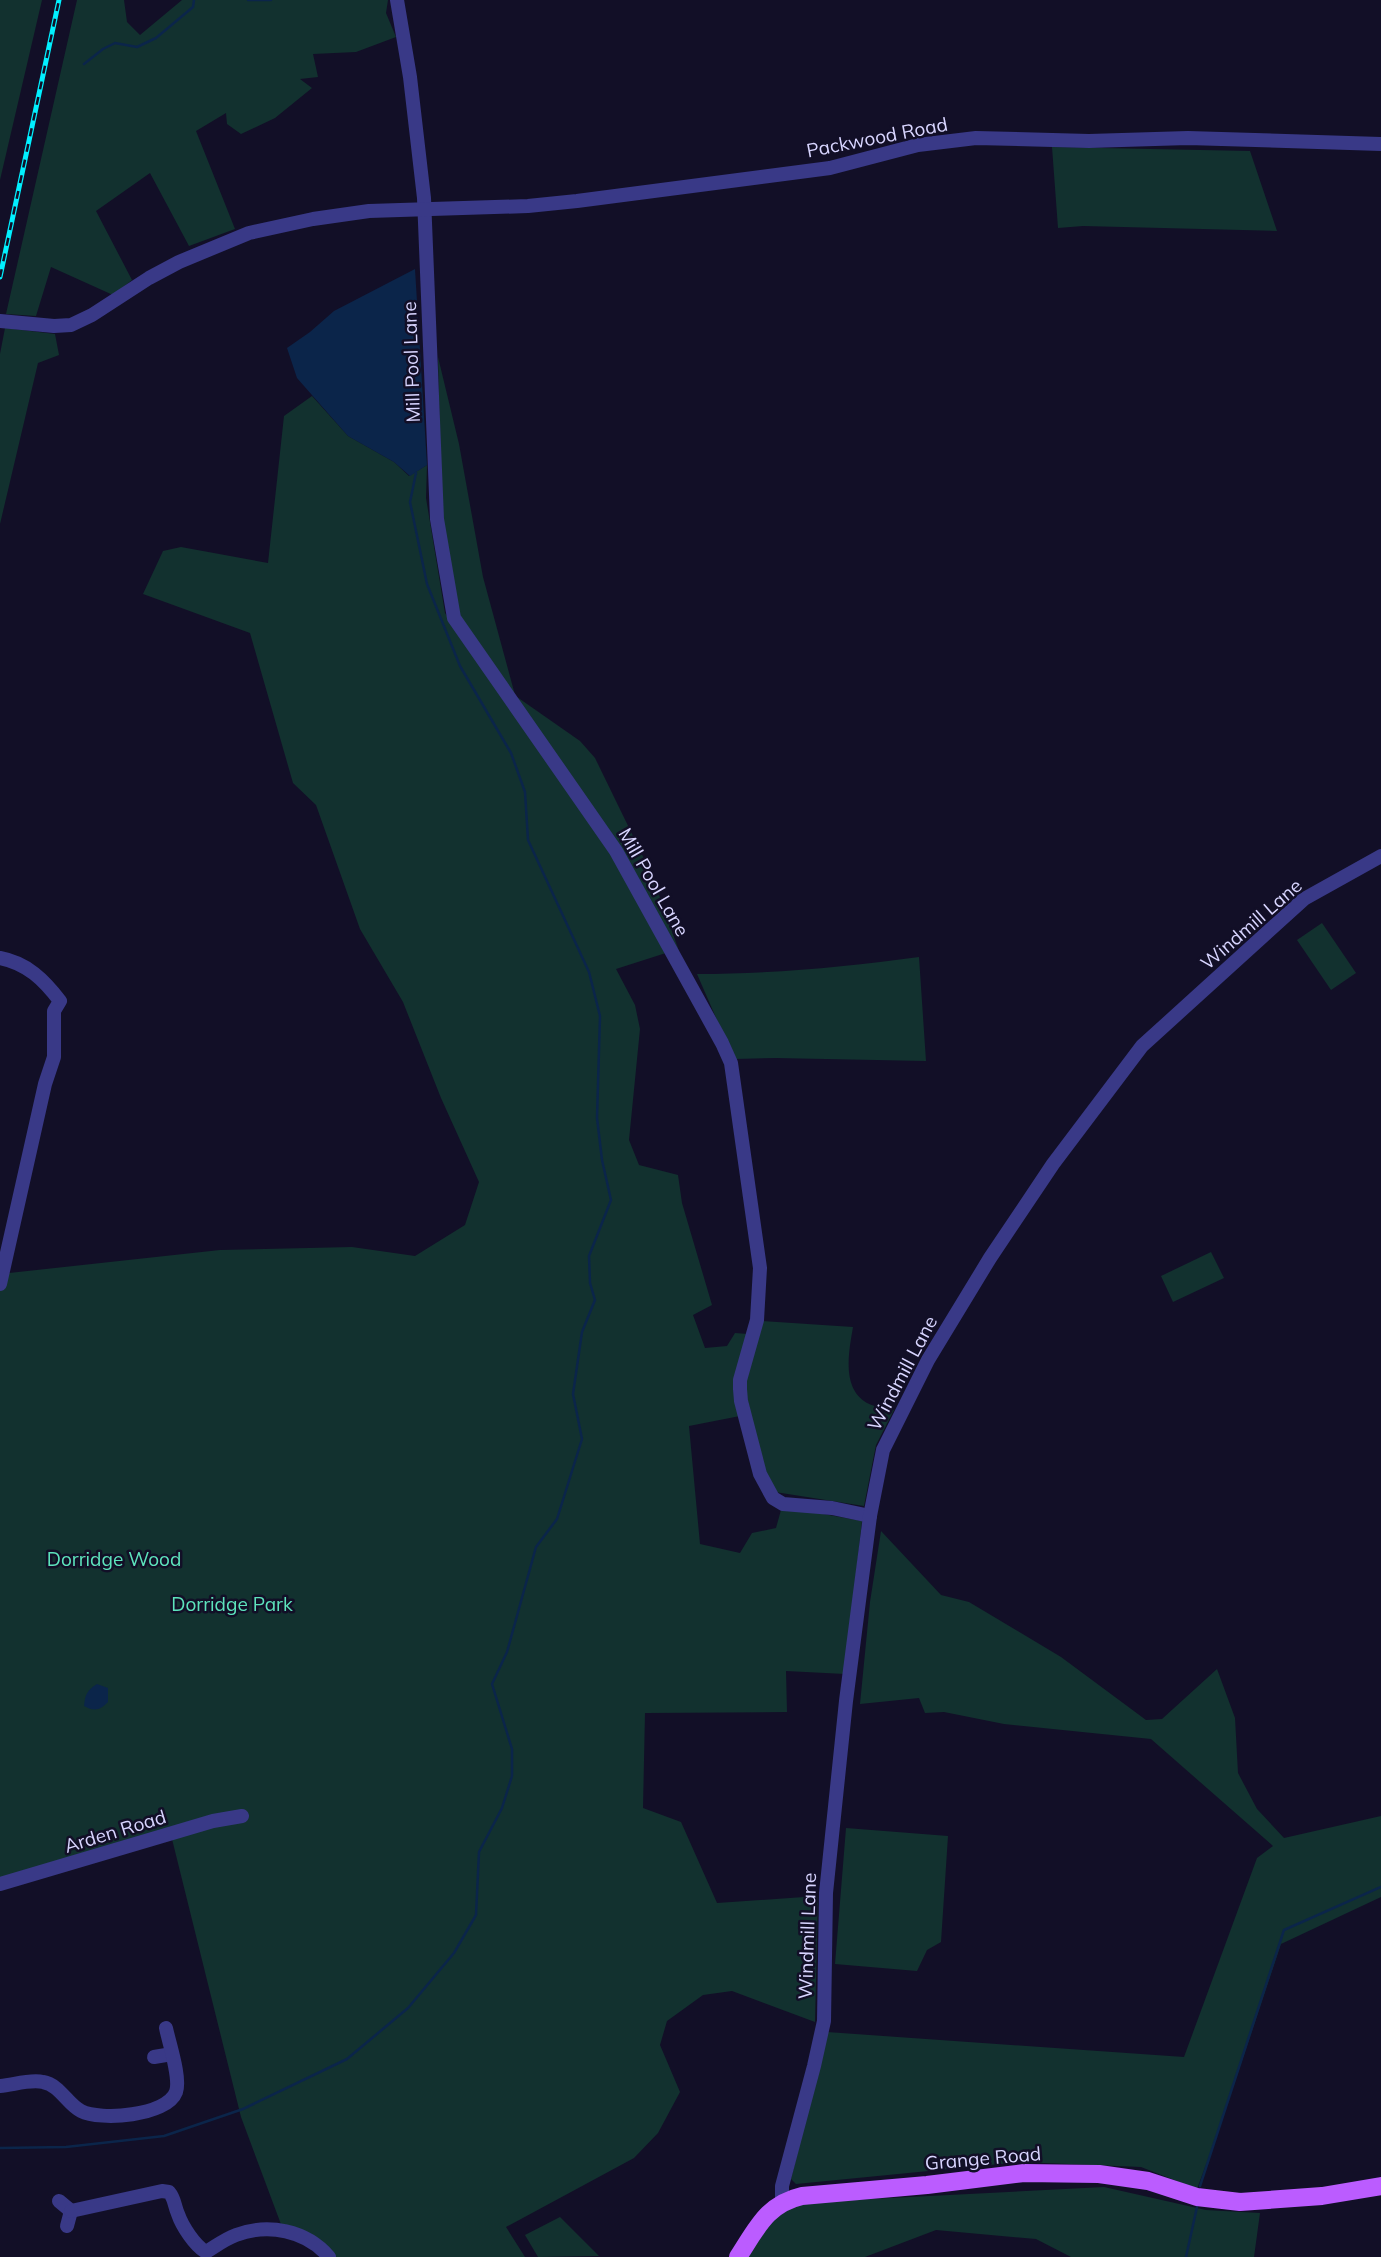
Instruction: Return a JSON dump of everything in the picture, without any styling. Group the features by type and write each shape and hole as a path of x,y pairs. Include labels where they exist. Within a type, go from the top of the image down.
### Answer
{"main road":[{"name":"Grange Road","path":"782,2202 802,2196 1024,2173 1099,2174 1148,2181 1197,2197 1240,2202 1322,2196 1381,2186"},
{"path":"738,2257 764,2219 782,2202"}],"street":[{"name":"Mill Pool Lane","path":"397,0 419,149 424,208 436,519 454,618 616,851 731,1063 760,1268 757,1320 740,1380 741,1401 764,1485 773,1498 783,1504 832,1508 870,1516"},
{"name":"Packwood Road","path":"0,321 54,327 71,325 179,262 249,233 313,219 369,211 528,206 601,198 830,168 918,145 976,138 1089,141 1188,138 1381,144"},
{"name":"Windmill Lane","path":"782,2202 782,2186 824,2021 827,1893 846,1701 870,1516 883,1450 928,1360 990,1258 1053,1164 1142,1046 1304,899 1381,856"},
{"path":"0,958 32,971 49,986 60,1001 54,1011 53,1054 1,1279"},
{"name":"Arden Road","path":"0,1884 214,1821 242,1816"},
{"path":"0,2087 41,2081 52,2086 75,2107 91,2115 142,2112 166,2105 176,2091 166,2028"},
{"path":"154,2057 172,2054"},
{"path":"59,2201 69,2218 169,2192 174,2199 178,2215 203,2254 235,2235 272,2230 298,2234 329,2257"}],"green space":[{"path":"0,0 42,0 0,180"},
{"path":"77,0 124,0 127,22 140,35 182,0 388,0 386,13 396,37 356,52 313,54 318,77 300,79 312,88 275,118 241,134 227,124 226,113 196,131 235,229 189,246 150,173 96,211 132,280 113,295 51,267 36,316 6,314"},
{"path":"1052,147 1250,151 1277,231 1083,226 1058,228"},
{"path":"5,328 55,334 59,355 38,363 0,524 0,354"},
{"path":"438,357 459,444 483,577 515,695 459,616 442,521"},
{"path":"312,396 348,436 394,462 409,476 427,465 426,498 445,613 560,780 614,852 669,952 616,969 635,1005 640,1029 629,1140 639,1165 678,1175 682,1203 712,1305 693,1315 705,1348 727,1346 735,1333 748,1334 740,1416 689,1426 700,1544 740,1553 752,1533 776,1528 781,1510 801,1510 862,1521 845,1674 786,1671 787,1712 645,1713 643,1808 681,1822 717,1903 818,1896 815,2022 732,1991 703,1995 667,2021 660,2045 680,2092 658,2133 634,2158 506,2227 525,2257 333,2257 282,2227 241,2117 170,1831 0,1882 0,1274 220,1250 352,1247 415,1256 465,1225 479,1182 441,1098 403,1002 360,929 316,805 293,783 250,633 143,594 163,551 181,547 268,563 284,416"},
{"path":"517,697 580,741 595,758 652,875 679,951"},
{"path":"1322,923 1356,973 1331,990 1297,940"},
{"path":"919,957 926,1061 734,1059 697,974 808,969"},
{"path":"1211,1252 1224,1278 1173,1302 1161,1276"},
{"path":"761,1321 853,1327 849,1368 853,1388 867,1403 894,1410 876,1445 864,1506 775,1492 762,1469 744,1382"},
{"path":"881,1531 941,1595 969,1602 1061,1657 1146,1720 1162,1719 1217,1669 1235,1718 1238,1773 1257,1809 1284,1838 1381,1816 1381,1897 1281,1944 1197,2189 1141,2167 1020,2162 796,2184 791,2179 827,2032 1184,2057 1257,1858 1273,1846 1151,1739 1004,1724 944,1712 925,1713 919,1698 860,1704 870,1602"},
{"path":"846,1828 948,1836 941,1942 927,1950 917,1971 835,1964"},
{"path":"1104,2187 1206,2210 1260,2213 1254,2257 1071,2257 1036,2239 936,2230 865,2257 744,2257 762,2232 784,2209 812,2202"},
{"path":"560,2217 599,2256 538,2257 525,2235"}],"water":[{"path":"415,269 427,465 410,476 394,462 348,436 297,378 287,348 334,311"},
{"path":"97,1684 108,1688 108,1702 100,1708 91,1709 84,1706 85,1699"}],"waterway":[{"path":"84,64 115,43 137,47 156,38 193,7 194,0"},
{"path":"248,0 271,0"},
{"path":"0,2148 66,2147 164,2136 243,2109 347,2059 408,2008 454,1953 476,1915 479,1852 502,1808 512,1776 512,1749 492,1684 507,1652 536,1547 557,1519 582,1439 573,1394 582,1332 595,1300 590,1283 589,1256 611,1200 602,1160 597,1118 600,1016 589,972 528,840 525,792 511,753 460,666 427,584 410,502 416,473"},
{"path":"1200,2186 1284,1930 1381,1887"},
{"path":"1186,2257 1197,2207"}],"railway":[{"path":"0,277 59,0"}],"park label":[{"name":"Dorridge Wood","path":"114,1559"},
{"name":"Dorridge Park","path":"232,1604"}]}
